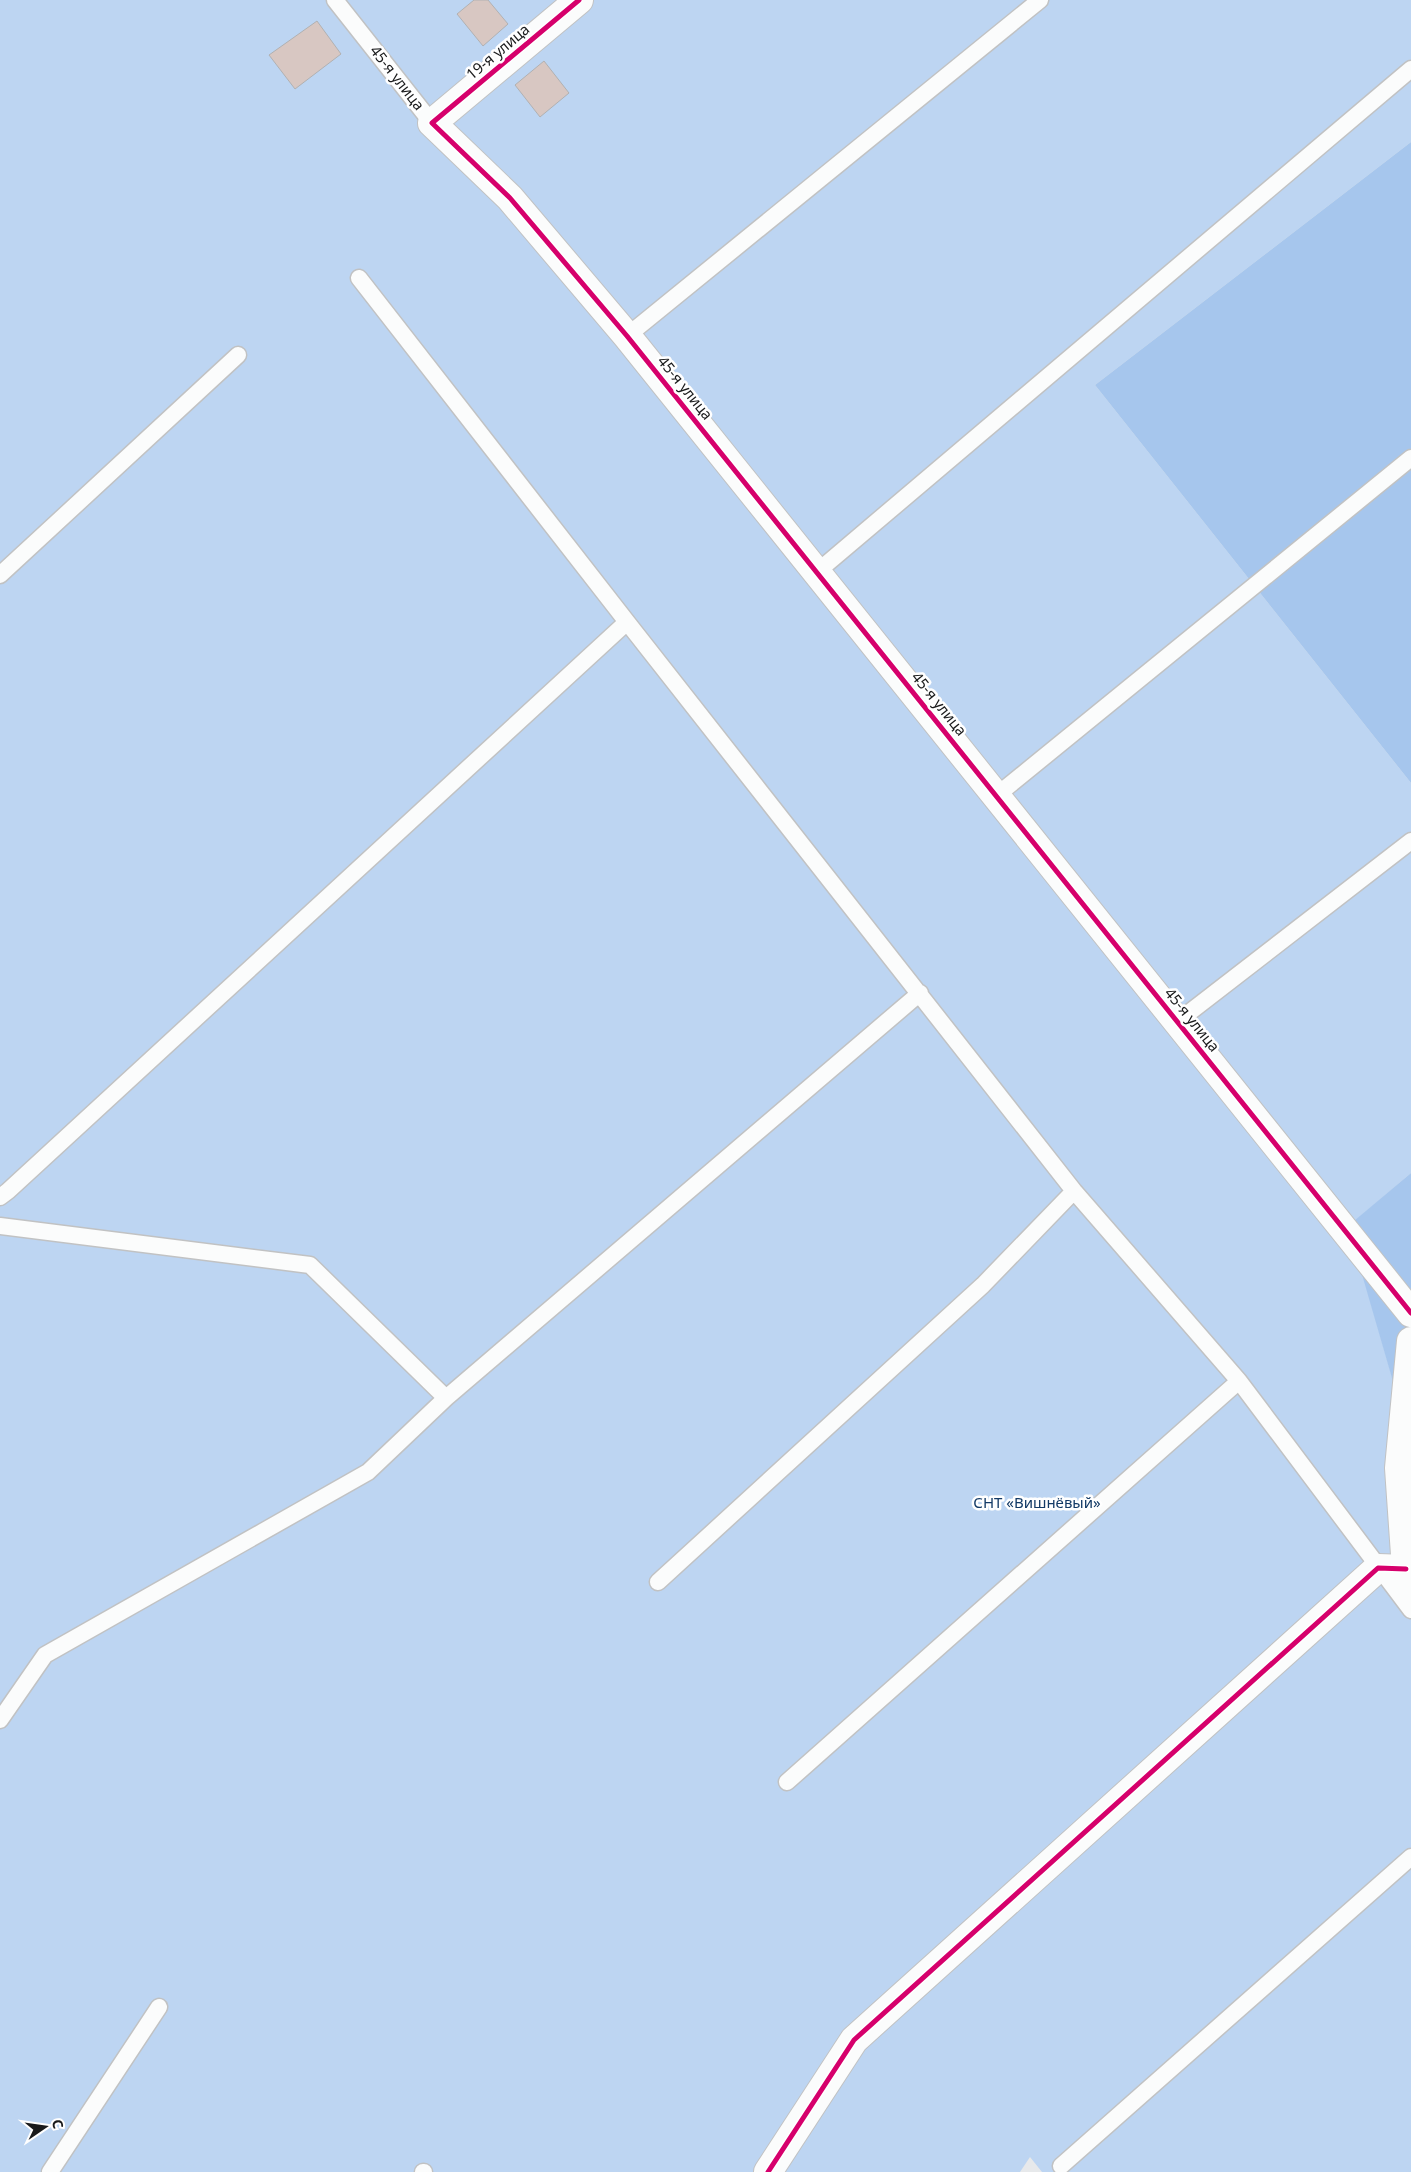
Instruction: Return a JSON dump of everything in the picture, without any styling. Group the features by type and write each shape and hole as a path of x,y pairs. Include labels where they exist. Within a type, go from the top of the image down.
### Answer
{"street":[{"name":"19-я улица","path":"432,124 579,0"},
{"name":"45-я улица","path":"432,124 510,198 628,336 1411,1313"},
{"path":"768,2172 854,2040 1378,1568 1409,1573 1399,1468 1411,1341"}],"lane":[{"name":"45-я улица","path":"335,0 432,124"},
{"path":"628,336 1040,0"},
{"path":"817,572 1411,69"},
{"path":"359,278 1074,1191 1238,1381 1411,1610"},
{"path":"0,575 238,355"},
{"path":"996,796 1411,458"},
{"path":"0,1197 627,622"},
{"path":"1177,1022 1411,841"},
{"path":"0,1720 46,1656 368,1472 446,1398 920,993"},
{"path":"658,1582 983,1285 1074,1191"},
{"path":"0,1226 310,1265 446,1398"},
{"path":"787,1782 1238,1381"},
{"path":"1061,2166 1411,1858"},
{"path":"50,2172 159,2007"}],"green space":[{"name":"СНТ «Вишнёвый»","path":"0,0 1411,0 1411,142 1095,385 1411,783 1411,1173 1349,1226 1411,1444 1411,2172 1042,2172 1030,2157 1020,2172 0,2172"}],"shaded area":[{"path":"1411,142 1411,783 1095,385"},
{"path":"1411,1173 1411,1444 1348,1226"}],"building":[{"path":"474,0 488,0 508,24 483,46 457,14"},
{"path":"317,21 341,54 295,89 269,55"},
{"path":"544,61 569,93 540,117 515,85"}],"cycle path":[{"path":"579,0 432,123 510,198 627,336 1411,1313"},
{"path":"768,2172 854,2040 1378,1568 1406,1569"}]}
